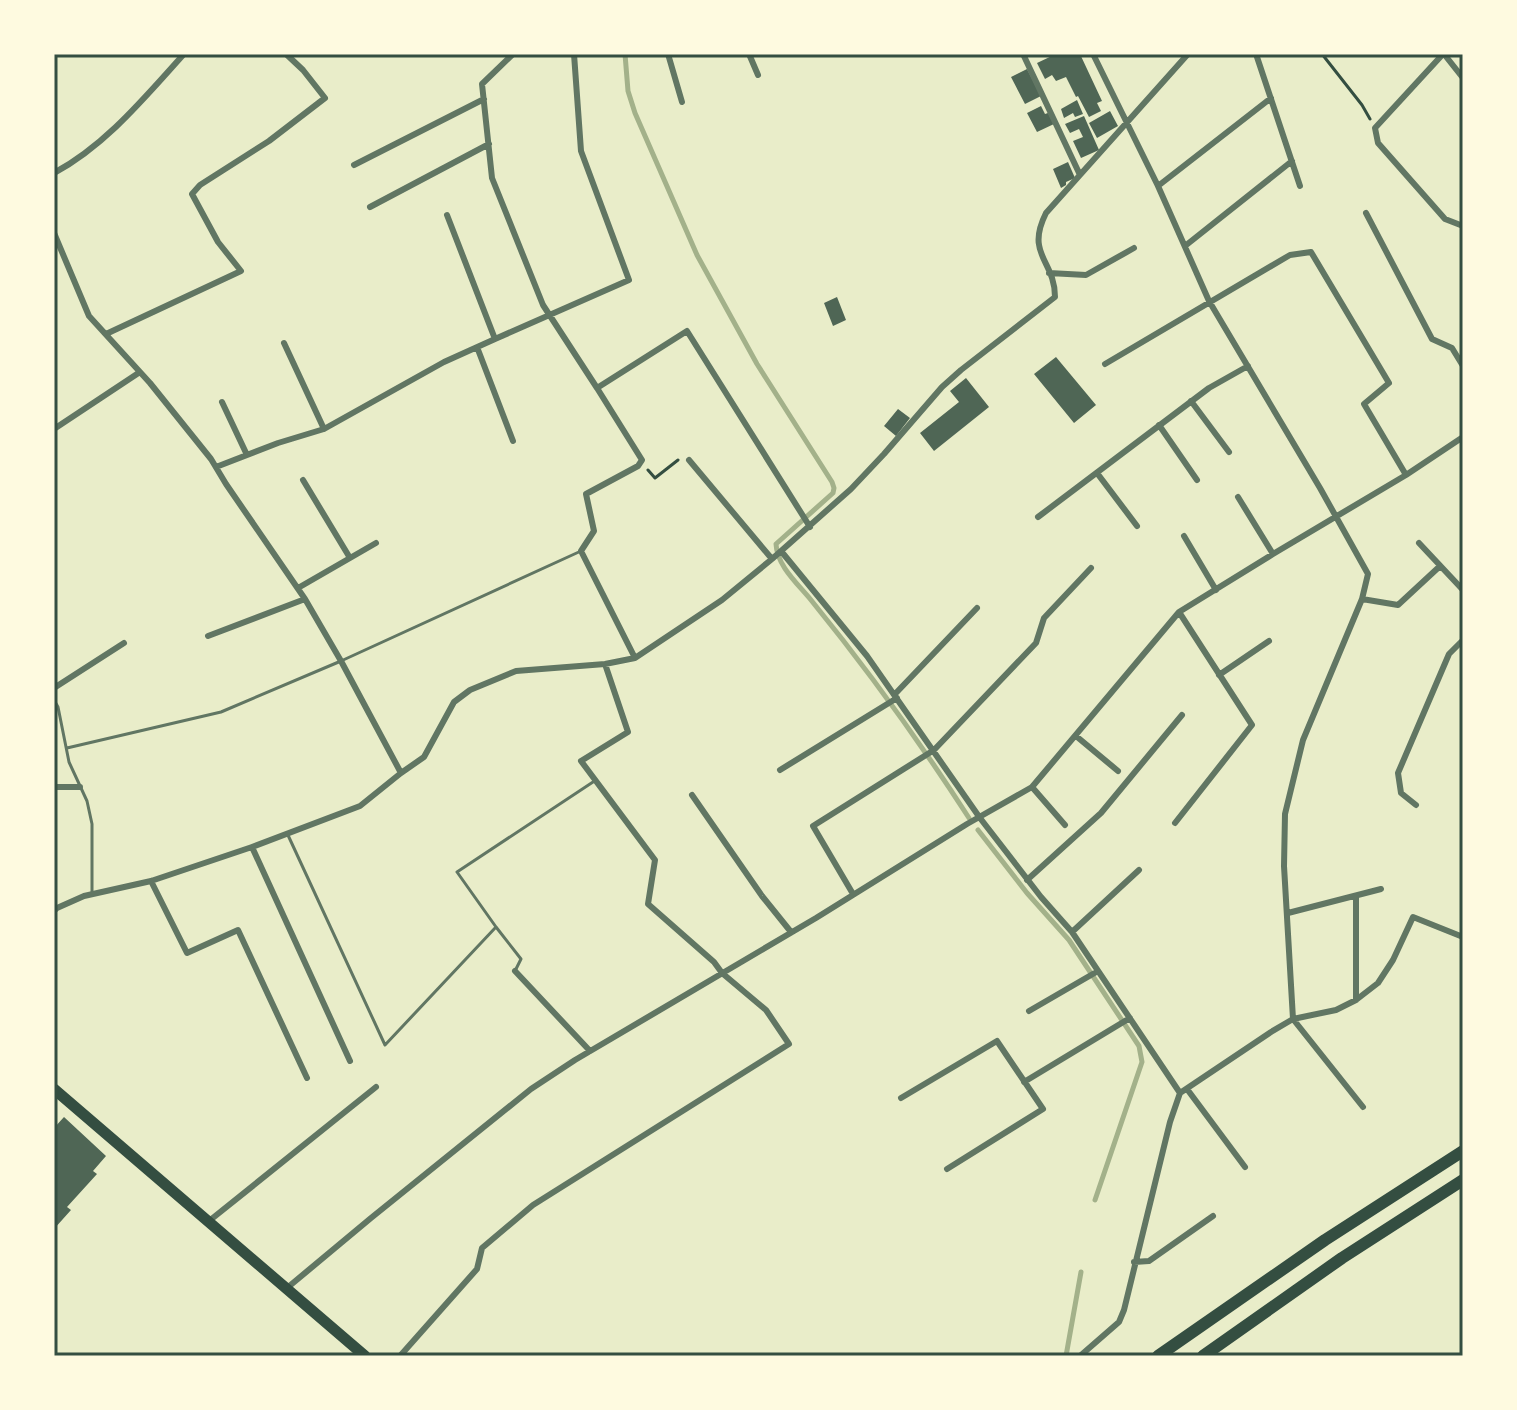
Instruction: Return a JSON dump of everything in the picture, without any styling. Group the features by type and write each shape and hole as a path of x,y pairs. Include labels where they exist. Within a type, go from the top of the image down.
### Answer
{"highway":[{"path":"54,1089 365,1356"},
{"path":"1158,1356 1325,1240 1463,1151"},
{"path":"1203,1356 1342,1258 1463,1180"}],"street":[{"path":"54,173 94,145 130,114 184,54"},
{"path":"106,334 241,271 218,242 192,194 200,185 269,141 325,98 286,54"},
{"path":"513,54 482,84 492,178 543,305 642,460 638,466 586,494 594,531 581,551 635,658"},
{"path":"216,467 324,429 444,362 629,280 581,151 574,54"},
{"path":"668,54 682,102"},
{"path":"749,54 758,75"},
{"path":"1023,54 1080,175"},
{"path":"1093,54 1158,186 1209,301 1368,574 1362,599 1303,740 1285,814 1284,866 1293,1019 1363,1107"},
{"path":"54,911 92,894 151,881 360,806 424,757 454,702 470,690 516,671 605,664 635,658 722,600 851,489 942,387 1055,297 1055,287 1037,242 1046,213 1188,54"},
{"path":"1256,54 1300,186"},
{"path":"1463,78 1444,54 1375,128 1378,143 1445,219 1463,226"},
{"path":"1158,186 1271,98"},
{"path":"354,165 484,99"},
{"path":"370,207 489,144"},
{"path":"1185,246 1292,161"},
{"path":"1366,213 1432,339 1452,348 1463,366"},
{"path":"447,215 495,339"},
{"path":"54,233 89,316 140,372 216,467 305,599 401,773"},
{"path":"1049,273 1086,275 1134,248"},
{"path":"1105,364 1290,255 1311,252 1389,383 1364,404 1406,475"},
{"path":"597,388 687,331 808,524"},
{"path":"284,343 324,429"},
{"path":"477,347 513,441"},
{"path":"1038,517 1209,388 1248,366"},
{"path":"54,429 140,372"},
{"path":"1191,401 1229,452"},
{"path":"222,402 247,455"},
{"path":"1159,425 1197,480"},
{"path":"287,1288 531,1089 1032,787 1179,612 1406,475 1463,437"},
{"path":"689,460 867,656 929,753 1027,880 1072,932 1094,973 1126,1021 1180,1093"},
{"path":"1097,473 1137,526"},
{"path":"303,480 350,558"},
{"path":"1238,497 1273,554"},
{"path":"1184,536 1216,590"},
{"path":"298,588 376,543"},
{"path":"1419,543 1463,590"},
{"path":"1362,599 1398,605 1439,567"},
{"path":"853,894 813,826 929,753 1036,643 1044,618 1091,568"},
{"path":"208,636 305,599"},
{"path":"780,770 893,699 977,608"},
{"path":"1175,823 1252,725 1179,612"},
{"path":"1416,805 1401,793 1398,773 1449,654 1463,640"},
{"path":"1219,675 1269,641"},
{"path":"54,688 124,643"},
{"path":"400,1356 477,1269 482,1248 533,1205 789,1044 766,1010 648,904 655,860 581,761 628,732 605,664"},
{"path":"1027,880 1101,813 1182,715"},
{"path":"1076,736 1118,771"},
{"path":"54,787 80,787"},
{"path":"1032,787 1065,825"},
{"path":"692,795 762,896 791,932"},
{"path":"252,847 350,1061"},
{"path":"1072,932 1139,870"},
{"path":"151,881 187,953 238,930 307,1078"},
{"path":"1288,913 1381,889"},
{"path":"1356,897 1356,1000"},
{"path":"1080,1356 1119,1322 1124,1310 1170,1122 1180,1093 1293,1019 1336,1010 1356,1000 1378,983 1393,960 1413,917 1463,937"},
{"path":"515,971 590,1051"},
{"path":"1029,1011 1094,973"},
{"path":"1024,1082 1126,1021"},
{"path":"901,1098 997,1041 1043,1109 947,1169"},
{"path":"209,1221 376,1087"},
{"path":"1187,1089 1245,1167"},
{"path":"1134,1262 1149,1261 1213,1216"}],"lane":[{"path":"67,748 221,712 341,661 581,551"},
{"path":"54,700 69,762 87,801 92,824 92,894"},
{"path":"515,971 521,959 457,872 596,780"},
{"path":"287,833 385,1045 496,927"}],"path":[{"path":"1322,54 1362,105 1375,128"},
{"path":"642,460 655,478 680,458 687,456 689,460"}],"building":[{"path":"1056,54 1080,54 1102,101 1097,103 1101,111 1089,117 1066,77 1056,81 1052,75 1045,79 1037,63"},
{"path":"1027,69 1041,96 1025,104 1011,77"},
{"path":"1077,100 1083,114 1075,117 1073,113 1064,118 1061,109"},
{"path":"1041,106 1054,124 1037,132 1027,113"},
{"path":"1110,111 1118,126 1097,138 1089,123"},
{"path":"1084,116 1099,150 1081,158 1073,141 1083,137 1079,129 1070,133 1065,124"},
{"path":"1068,162 1075,178 1061,188 1053,169"},
{"path":"837,297 846,320 833,326 824,303"},
{"path":"1056,357 1096,405 1074,423 1034,374"},
{"path":"966,378 989,407 934,451 920,433 959,402 950,391"},
{"path":"898,409 910,418 896,436 884,426"},
{"path":"64,1117 106,1156 93,1171 97,1174 67,1207 71,1210 54,1229 54,1128"}],"waterway":[{"path":"625,54 628,91 635,113 697,255 757,364 834,488 833,493 776,544 780,560 893,707 969,818"},
{"path":"978,830 1027,893 1069,940 1139,1046 1142,1062 1095,1200"},
{"path":"1066,1356 1081,1272"}]}
